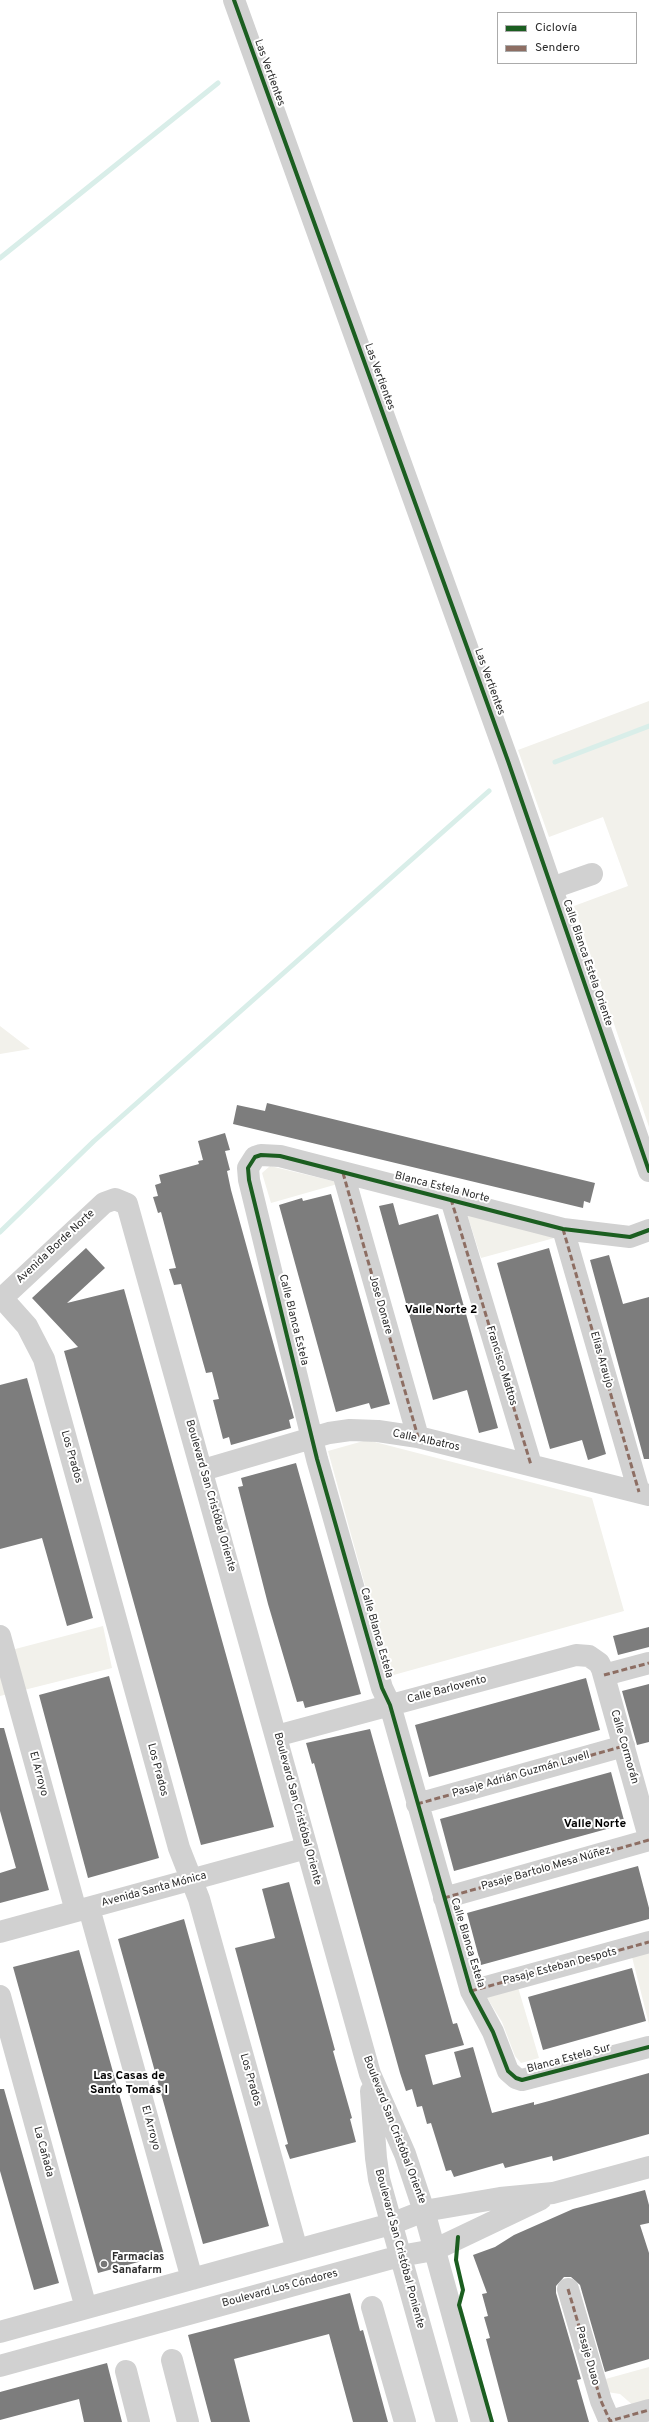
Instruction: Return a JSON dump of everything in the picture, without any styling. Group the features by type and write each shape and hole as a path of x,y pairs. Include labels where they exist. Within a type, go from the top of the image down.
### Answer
{"street":[{"name":"Las Vertientes","path":"234,0 508,760"},
{"name":"Calle Blanca Estela Oriente","path":"508,760 649,1171"},
{"path":"552,888 592,874"},
{"name":"Blanca Estela Norte","path":"249,1180 250,1162 255,1157 261,1155 280,1156 343,1173 452,1199 563,1229 623,1237 630,1237 649,1230"},
{"name":"Jose Donare","path":"343,1173 418,1437"},
{"name":"Calle Blanca Estela","path":"249,1180 313,1438 382,1688 390,1705 471,1991 493,2032 508,2071 516,2078"},
{"name":"Avenida Borde Norte","path":"1,1299 100,1206 107,1201 115,1199"},
{"name":"Boulevard San Cristóbal Oriente","path":"115,1199 127,1204 131,1212 370,2074 405,2154 424,2212 482,2422"},
{"name":"Francisco Mattos","path":"452,1199 531,1465"},
{"name":"Elias Araujo","path":"563,1229 644,1494"},
{"name":"Los Prados","path":"1,1299 27,1326 44,1359 179,1848 199,1899 297,2250"},
{"name":"Calle Albatros","path":"203,1470 313,1438 350,1430 418,1437 644,1494"},
{"name":"El Arroyo","path":"0,1636 192,2279"},
{"name":"Calle Barlovento","path":"276,1736 576,1655 599,1667"},
{"path":"599,1667 649,1663"},
{"name":"Calle Cormorán","path":"599,1667 624,1746 640,1772 649,1839"},
{"name":"Pasaje Adrián Guzmán Lavell","path":"418,1804 624,1746"},
{"name":"Pasaje Bartolo Mesa Núñez","path":"444,1898 649,1839"},
{"name":"Avenida Santa Mónica","path":"0,1932 307,1848"},
{"name":"Pasaje Esteban Despots","path":"471,1991 649,1942"},
{"name":"La Cañada","path":"0,1996 86,2308"},
{"name":"Blanca Estela Sur","path":"516,2078 529,2080 649,2047"},
{"name":"Boulevard San Cristóbal Poniente","path":"370,2074 376,2158 391,2224 447,2422"},
{"name":"Boulevard Los Cóndores","path":"0,2332 391,2224 424,2212 500,2198 553,2193 649,2167"},
{"name":"Boulevard Los Cóndores","path":"0,2366 400,2256 434,2250 553,2193"},
{"name":"Pasaje Duao","path":"568,2289 601,2401 610,2422"},
{"path":"372,2308 405,2422"},
{"path":"52,2318 60,2349"},
{"path":"421,2332 439,2346 445,2342 455,2325"},
{"path":"172,2360 188,2422"},
{"path":"126,2371 140,2422"},
{"path":"610,2422 649,2410"}],"shaded area":[{"path":"649,701 649,1127 574,906 628,886 603,817 549,837 518,750"},
{"path":"0,1026 30,1049 0,1054"},
{"path":"270,1166 341,1183 271,1203 262,1173"},
{"path":"467,1214 558,1237 481,1258"},
{"path":"367,1440 592,1498 624,1611 390,1676 328,1451"},
{"path":"103,1626 112,1668 0,1696 0,1653"},
{"path":"649,1948 649,2024 632,1957"},
{"path":"517,1984 539,2058 521,2063 515,2056 502,2022 486,1996"},
{"path":"649,2367 649,2403 635,2407 620,2394 607,2392 602,2380"}],"building":[{"path":"267,1103 595,1183 590,1203 584,1201 583,1208 233,1124 237,1105 265,1111"},
{"path":"225,1133 230,1150 225,1151 230,1170 227,1171 231,1190 294,1418 289,1420 291,1428 231,1445 229,1437 223,1439 213,1400 219,1399 212,1372 206,1373 181,1284 174,1285 169,1269 176,1268 161,1212 158,1213 153,1197 158,1196 155,1185 161,1183 159,1175 199,1164 198,1161 203,1160 198,1141"},
{"path":"331,1194 390,1404 371,1409 369,1403 336,1412 279,1205 302,1198 303,1201"},
{"path":"393,1203 399,1225 438,1214 498,1428 479,1433 467,1390 433,1400 379,1206"},
{"path":"86,1248 105,1268 67,1303 124,1289 274,1827 201,1845 64,1351 78,1347 32,1298"},
{"path":"549,1248 606,1454 588,1460 582,1440 550,1449 497,1263"},
{"path":"609,1255 623,1304 649,1297 649,1459 644,1459 590,1260"},
{"path":"27,1378 93,1618 67,1626 42,1538 0,1549 0,1385"},
{"path":"296,1463 361,1694 305,1708 303,1701 297,1702 268,1604 238,1487 243,1486 241,1478"},
{"path":"649,1627 649,1647 618,1655 613,1636"},
{"path":"109,1676 159,1858 88,1878 39,1695"},
{"path":"586,1678 600,1730 429,1777 415,1725"},
{"path":"649,1684 649,1742 637,1745 622,1691"},
{"path":"0,1728 4,1728 49,1890 0,1903 0,1873 16,1868 0,1811"},
{"path":"370,1729 453,2024 457,2023 464,2045 425,2055 433,2085 461,2077 454,2052 473,2047 492,2113 534,2102 534,2105 649,2073 649,2134 553,2161 552,2156 505,2168 503,2163 454,2177 451,2170 446,2171 431,2123 427,2124 422,2106 417,2107 412,2089 406,2091 400,2073 314,1763 312,1764 306,1743"},
{"path":"611,1772 625,1824 454,1871 440,1819"},
{"path":"638,1866 649,1908 649,1919 481,1965 467,1913"},
{"path":"289,1882 335,2050 333,2051 352,2118 350,2119 356,2142 290,2159 285,2145 288,2144 235,1948 275,1938 262,1889"},
{"path":"184,1919 269,2226 203,2244 118,1939"},
{"path":"79,1950 164,2255 98,2273 13,1967"},
{"path":"632,1968 646,2021 543,2050 528,1997"},
{"path":"0,2089 4,2089 59,2283 34,2290 0,2171"},
{"path":"645,2190 649,2205 649,2223 640,2225 649,2253 649,2359 605,2372 580,2285 571,2277 564,2277 556,2286 556,2293 581,2379 577,2380 589,2422 508,2422 486,2339 490,2338 484,2317 488,2316 482,2294 487,2293 473,2255 495,2247 514,2235 573,2209"},
{"path":"350,2293 360,2331 363,2330 388,2422 353,2422 329,2334 234,2359 250,2422 211,2422 188,2335"},
{"path":"107,2363 122,2422 84,2422 79,2399 0,2420 0,2392"}],"waterway":[{"path":"0,258 218,83"},
{"path":"555,762 649,726"},
{"path":"0,1232 94,1141 489,791"}],"marked path":[{"path":"343,1173 418,1437"},
{"path":"451,1199 531,1465"},
{"path":"563,1229 639,1492"},
{"path":"604,1675 649,1663"},
{"path":"417,1804 624,1746"},
{"path":"444,1898 649,1840"},
{"path":"471,1991 649,1942"},
{"path":"568,2289 601,2401 610,2421 649,2410"}],"cycle path":[{"path":"234,0 508,761 649,1171"},
{"path":"649,1230 630,1237 563,1229 280,1156 261,1155 255,1157 248,1168 249,1180 317,1459 382,1688 390,1705 471,1991 493,2032 508,2071 516,2078 522,2080 649,2047"},
{"path":"458,2237 456,2260 463,2290 459,2305 492,2422"}],"place":[{"name":"Farmacias Sanafarm","path":"104,2264"}],"district":[{"name":"Valle Norte 2","path":"441,1311"},
{"name":"Valle Norte","path":"595,1825"},
{"name":"Las Casas de Santo Tomás I","path":"129,2084"}]}
